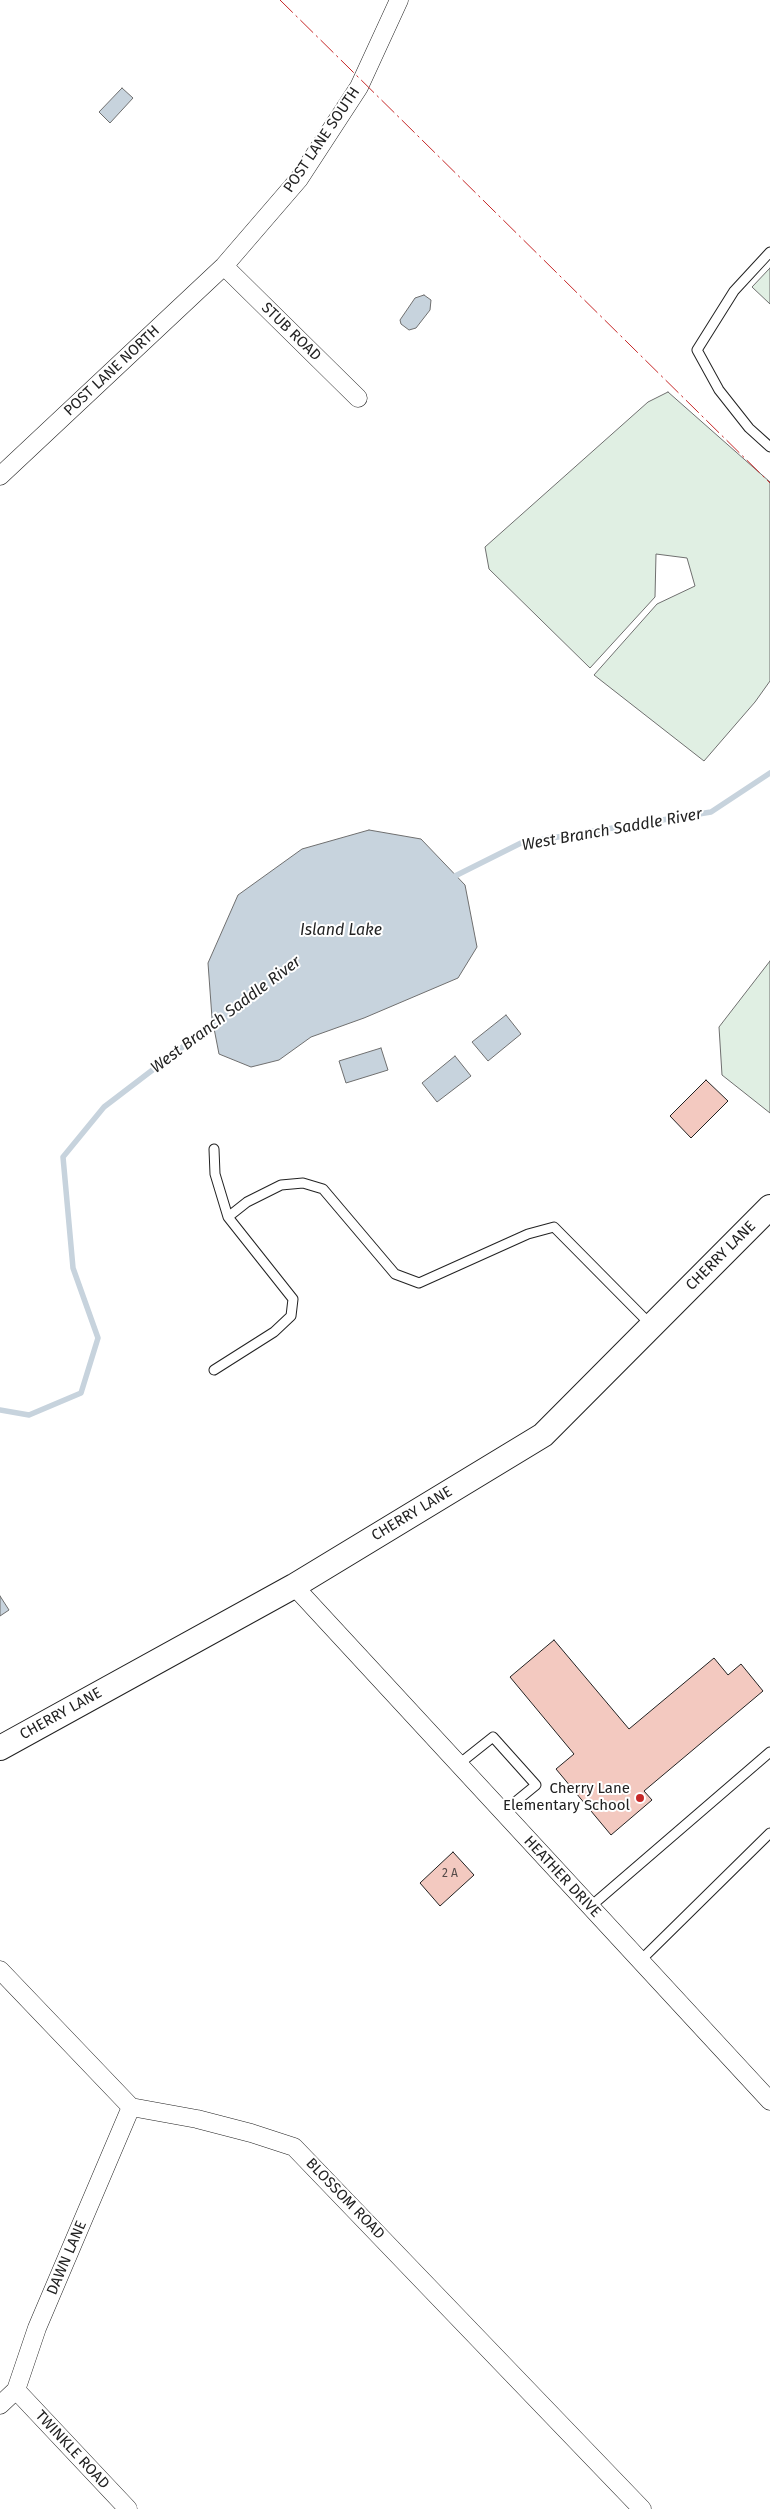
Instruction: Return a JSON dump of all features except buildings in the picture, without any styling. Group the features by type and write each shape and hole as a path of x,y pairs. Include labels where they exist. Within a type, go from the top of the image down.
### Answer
{"street":[{"name":"POST LANE SOUTH","path":"224,266 299,180 359,87 399,0"},
{"name":"STUB ROAD","path":"224,266 358,398"},
{"name":"POST LANE NORTH","path":"0,476 224,266"},
{"name":"CHERRY LANE","path":"0,1748 294,1586 543,1434 770,1207"},
{"name":"HEATHER DRIVE","path":"294,1586 770,2101"},
{"path":"0,1970 132,2107"},
{"name":"DAWN LANE","path":"0,2405 16,2390 37,2328 132,2107"},
{"name":"BLOSSOM ROAD","path":"132,2107 215,2124 294,2147 642,2509"},
{"name":"TWINKLE ROAD","path":"16,2390 128,2509"}],"lane":[{"path":"770,252 734,291 697,350 719,390 749,428 770,447"},
{"path":"214,1149 216,1174 228,1217 293,1299 290,1316 274,1332 214,1370"},
{"path":"228,1217 247,1202 281,1185 304,1183 322,1190 395,1274 418,1283 528,1234 554,1227 652,1326"},
{"path":"459,1764 493,1737 536,1785 503,1812"},
{"path":"590,1906 770,1752"},
{"path":"640,1961 770,1833"}],"green space":[{"path":"770,268 770,304 752,287"},
{"path":"668,392 770,482 770,681 755,702 704,761 594,675 657,604 695,586 687,558 656,554 655,597 590,668 489,569 485,547 648,402"},
{"path":"770,961 770,1113 722,1075 719,1027"}],"water":[{"path":"122,88 133,98 110,123 99,112"},
{"path":"424,295 431,300 430,310 416,328 409,330 401,324 400,320 415,298"},
{"name":"Island Lake","path":"369,830 421,839 465,885 477,947 458,978 364,1018 311,1037 279,1060 251,1067 219,1054 212,1018 208,963 238,895 302,849"},
{"path":"506,1015 521,1034 488,1061 472,1042"},
{"path":"381,1048 388,1070 346,1083 339,1061"},
{"path":"455,1056 471,1076 437,1102 422,1083"},
{"path":"0,1596 9,1610 0,1616"}],"waterway":[{"name":"West Branch Saddle River","path":"449,879 521,843 711,812 770,773"},
{"name":"West Branch Saddle River","path":"0,1410 29,1415 81,1393 98,1338 73,1268 63,1157 104,1107 218,1020"}],"power":[{"path":"280,0 770,483"}],"place":[{"name":"Cherry Lane Elementary School","path":"640,1798"}]}
